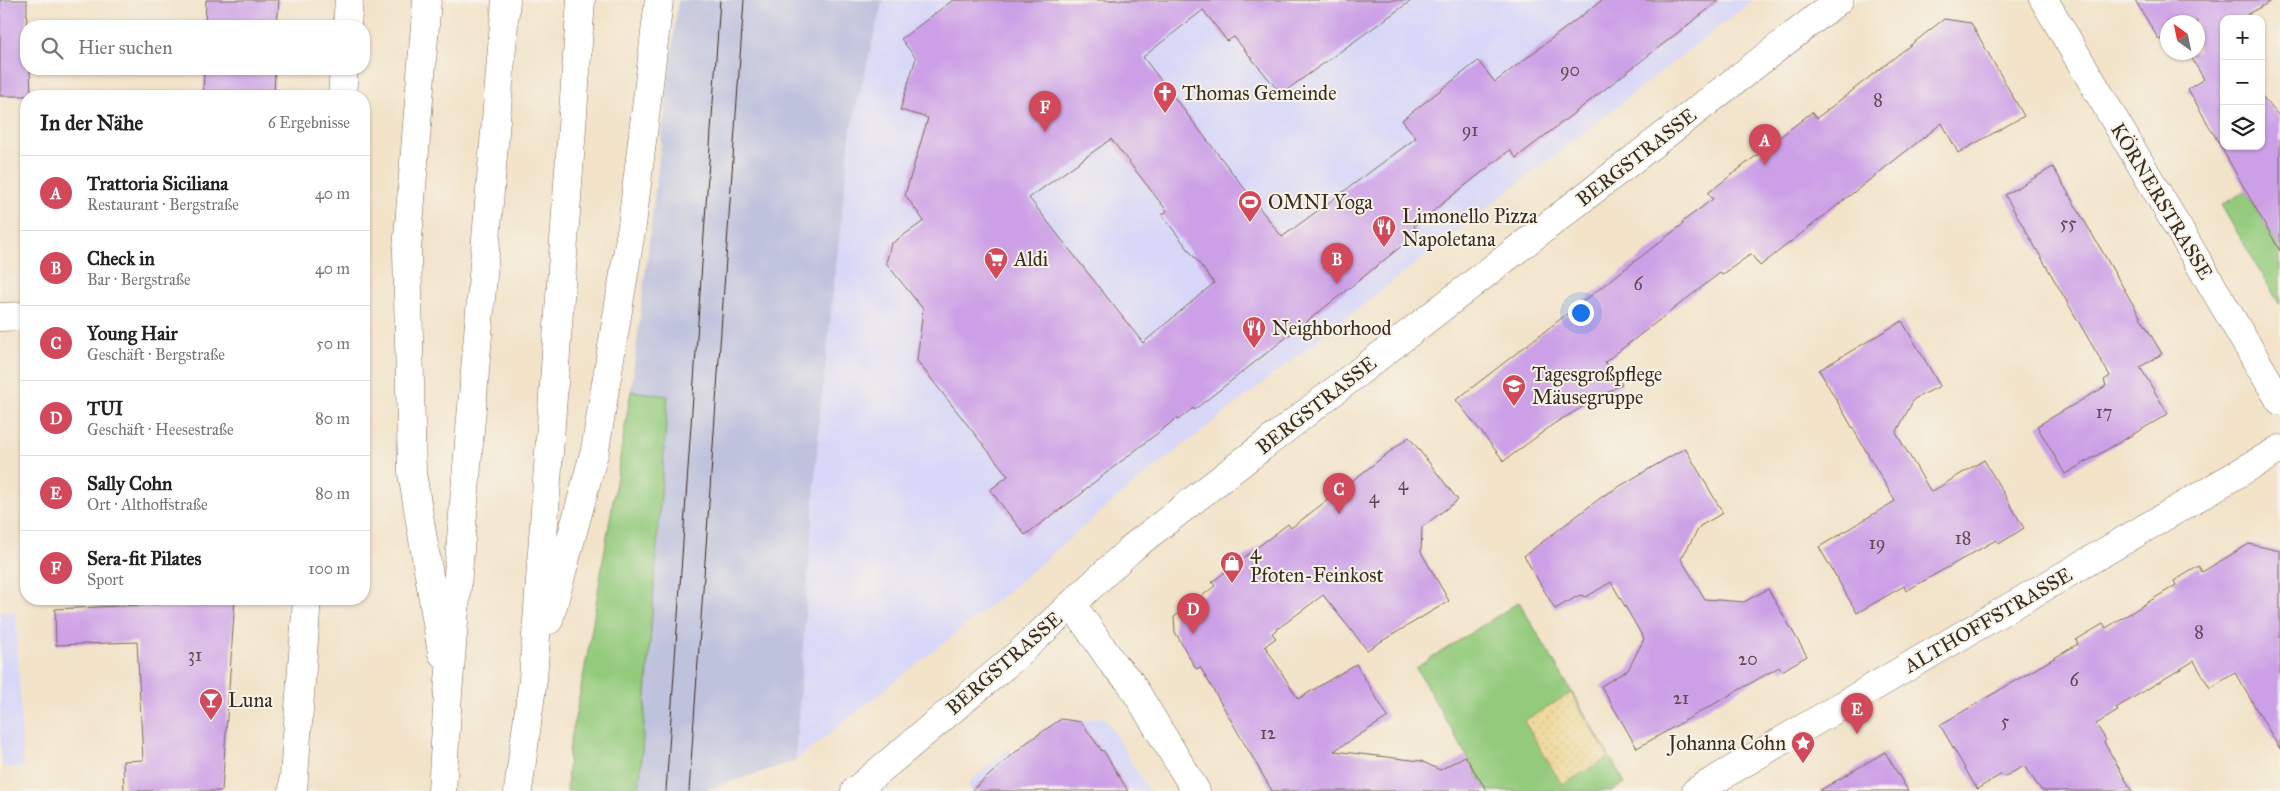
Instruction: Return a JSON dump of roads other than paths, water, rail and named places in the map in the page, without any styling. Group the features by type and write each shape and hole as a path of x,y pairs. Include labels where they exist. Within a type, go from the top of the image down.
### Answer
{"main road":[{"path":"347,20 349,0"},
{"path":"427,0 407,250 412,473 448,694"},
{"path":"442,791 448,694 506,0"},
{"path":"518,791 532,679 581,0"},
{"path":"532,679 595,450 632,225 659,0"},
{"name":"BERGSTRASSE","path":"855,791 1015,657 1133,547 1839,0"},
{"name":"KÖRNERSTRASSE","path":"2044,0 2280,401"},
{"path":"342,90 344,75"},
{"path":"0,317 20,316"},
{"name":"ALTHOFFSTRASSE","path":"1696,791 2280,449"},
{"path":"1072,604 1114,665 1130,682 1196,791"},
{"path":"293,791 307,605"}],"tram line":[{"path":"666,791 720,0"},
{"path":"689,791 744,0"}],"place":[{"name":"Thomas Gemeinde","path":"1165,114"},
{"name":"Sera-fit Pilates","path":"1045,132"},
{"name":"Trattoria Siciliana","path":"1765,165"},
{"name":"OMNI Yoga","path":"1250,223"},
{"name":"Limonello Pizza Napoletana","path":"1384,248"},
{"name":"Aldi","path":"996,280"},
{"name":"Check in","path":"1337,284"},
{"name":"Neighborhood","path":"1254,349"},
{"name":"Tagesgroßpflege Mäusegruppe","path":"1514,407"},
{"name":"Young Hair","path":"1339,514"},
{"name":"4 Pfoten-Feinkost","path":"1232,584"},
{"name":"TUI","path":"1193,634"},
{"name":"Luna","path":"211,721"},
{"name":"Sally Cohn","path":"1857,734"},
{"name":"Johanna Cohn","path":"1803,764"}]}
